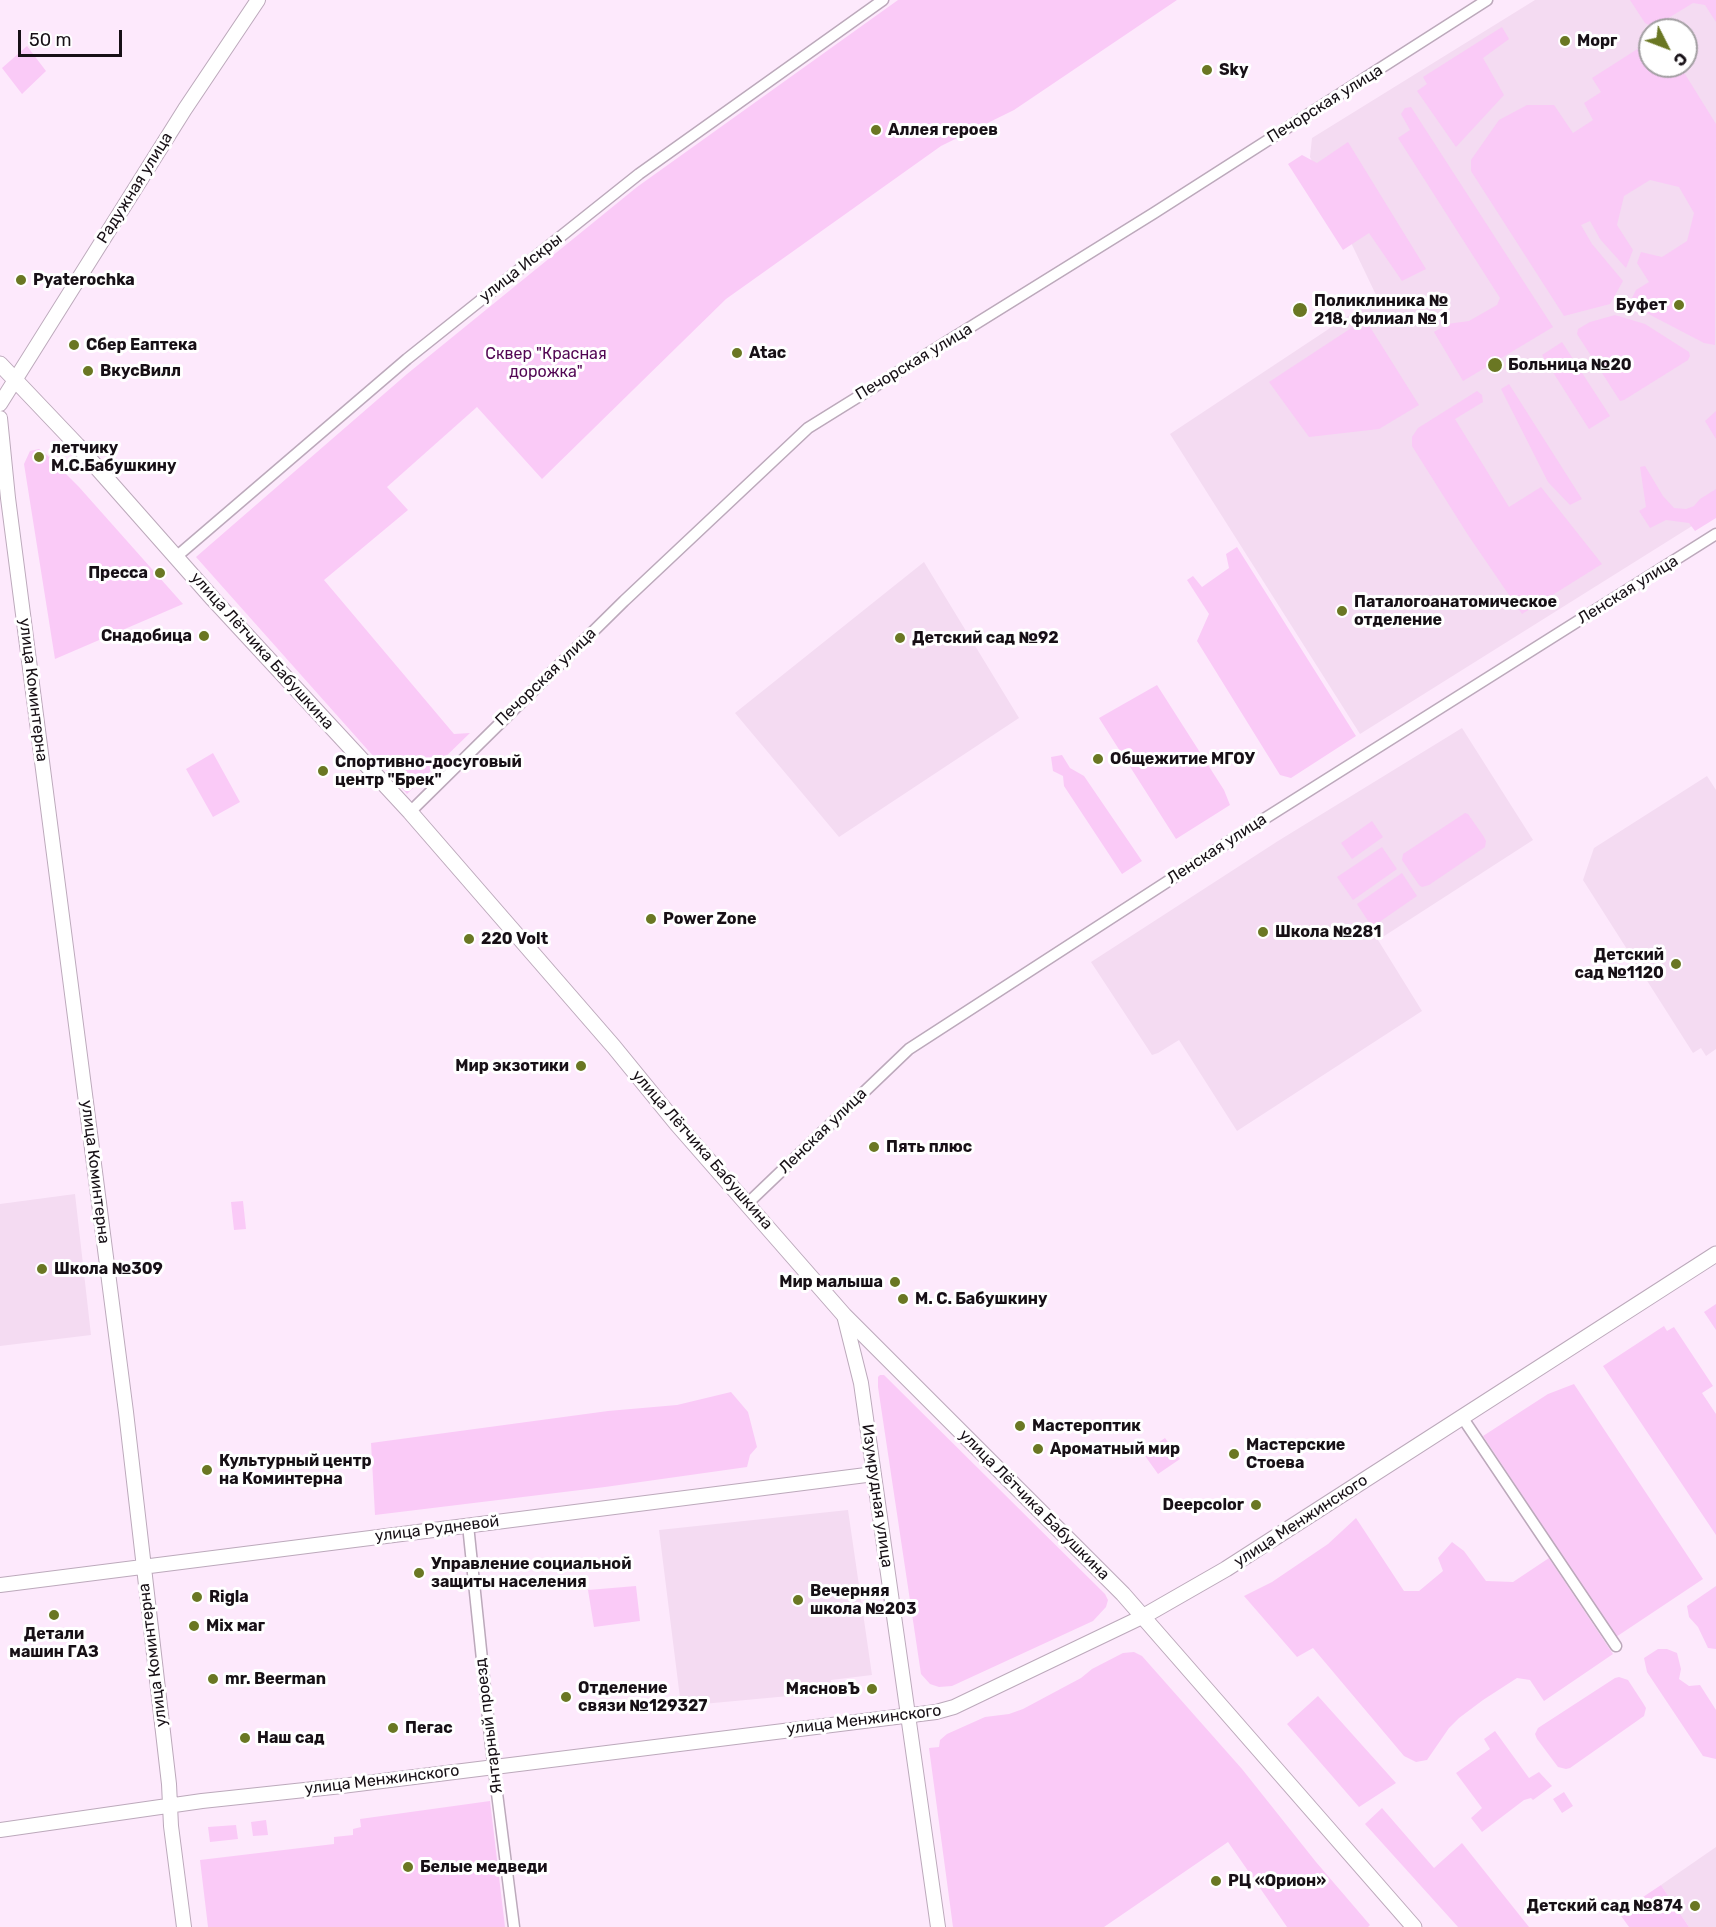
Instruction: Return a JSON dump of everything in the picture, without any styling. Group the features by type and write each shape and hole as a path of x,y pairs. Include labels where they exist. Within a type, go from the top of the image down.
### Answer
{"main road":[{"name":"улица Лётчика Бабушкина","path":"0,364 78,445 213,599 410,812 844,1315 1095,1565 1143,1616 1414,1927"},
{"name":"улица Менжинского","path":"1143,1616 1226,1569 1716,1254"}],"street":[{"name":"Радужная улица","path":"15,379 184,109 258,0"},
{"name":"улица Искры","path":"176,557 406,358 621,189 882,0"},
{"name":"Печорская улица","path":"410,812 628,596 808,428 1154,213 1487,0"},
{"path":"0,404 15,379"},
{"name":"улица Коминтерна","path":"0,418 4,498 126,1412 184,1927"},
{"name":"Ленская улица","path":"748,1203 909,1049 1264,819 1716,534"},
{"name":"Изумрудная улица","path":"844,1315 861,1383 938,1927"},
{"path":"1462,1417 1617,1646"},
{"name":"улица Рудневой","path":"0,1584 874,1474"},
{"name":"Янтарный проезд","path":"468,1525 514,1927"},
{"name":"улица Менжинского","path":"0,1830 171,1806 936,1712 954,1707 1143,1616"}],"shaded area":[{"name":"Больница №20","path":"1535,0 1716,0 1716,511 1360,734 1170,434 1377,297 1310,157 1312,138"},
{"name":"Детский сад №92","path":"924,562 1019,718 839,837 735,713"},
{"name":"Школа №281","path":"1462,728 1533,840 1378,940 1422,1011 1237,1131 1179,1040 1152,1055 1091,962 1278,841"},
{"name":"Детский сад №1120","path":"1707,776 1716,790 1716,1049 1706,1056 1701,1048 1693,1053 1583,880 1594,848"},
{"name":"Школа №309","path":"75,1194 91,1335 0,1346 0,1204"},
{"path":"848,1510 872,1675 831,1680 832,1692 681,1706 659,1530"},
{"name":"Детский сад №874","path":"1716,1847 1716,1927 1689,1927 1661,1885"}],"green space":[{"name":"Сквер \"Красная дорожка\"","path":"898,0 1177,0 1014,110 941,146 726,299 542,479 477,407 387,487 408,510 324,580 454,734 470,733 407,794 196,557 407,374 637,187"},
{"path":"1630,0 1716,0 1716,22 1705,5 1693,3 1668,18 1642,18"},
{"path":"1502,27 1509,39 1483,58 1504,95 1456,147 1417,91 1427,84 1423,77"},
{"path":"27,46 46,71 22,94 2,68"},
{"path":"1638,49 1638,78 1687,78 1716,124 1715,345 1704,343 1635,307 1630,302 1636,290 1649,282 1637,263 1641,252 1662,257 1687,241 1694,213 1679,187 1650,180 1624,196 1617,225 1633,250 1626,268 1600,239 1590,221 1581,225 1592,244 1623,281 1610,304 1564,316 1471,171 1471,160 1499,120 1527,105 1554,105 1573,133 1593,120 1584,103 1601,92 1592,78"},
{"path":"1411,107 1553,327 1463,381 1434,332 1447,324 1469,321 1497,305 1500,298 1398,138 1410,130 1401,114 1405,108"},
{"path":"1348,142 1426,269 1402,281 1369,233 1343,250 1288,164 1302,155 1317,163"},
{"path":"1615,315 1645,324 1689,352 1690,356 1688,360 1620,401 1577,334 1578,329 1590,322"},
{"path":"1365,319 1419,405 1379,429 1309,437 1269,382"},
{"path":"1562,342 1610,416 1589,429 1542,355"},
{"path":"1509,384 1582,499 1570,505 1548,482 1501,389"},
{"path":"1477,391 1482,395 1483,402 1455,419 1509,507 1541,487 1602,564 1522,614 1468,535 1412,446 1412,437 1418,428"},
{"path":"1716,411 1716,439 1705,421"},
{"path":"39,449 79,487 183,604 55,659 24,464 30,451"},
{"path":"1645,466 1663,496 1674,508 1686,509 1694,506 1700,499 1716,489 1716,518 1695,531 1689,523 1666,520 1650,528 1639,511 1646,507 1640,467"},
{"path":"1237,547 1356,736 1291,778 1280,775 1197,641 1209,614 1187,580 1193,576 1202,587 1229,568 1226,554"},
{"path":"1157,685 1224,790 1230,805 1176,839 1099,718"},
{"path":"213,753 240,802 213,817 186,769"},
{"path":"1062,755 1070,768 1084,776 1142,861 1122,874 1064,786 1063,776 1053,771 1051,757"},
{"path":"1465,813 1484,837 1485,847 1429,885 1422,887 1402,860 1403,854"},
{"path":"1372,821 1383,837 1352,859 1341,843"},
{"path":"1382,847 1397,869 1353,900 1337,877"},
{"path":"1402,873 1417,896 1372,927 1357,904"},
{"path":"243,1201 246,1229 234,1230 231,1202"},
{"path":"1716,1304 1716,1330 1704,1312"},
{"path":"1664,1326 1667,1331 1674,1327 1713,1386 1702,1393 1716,1414 1716,1535 1603,1366"},
{"path":"880,1375 884,1375 1105,1594 1108,1600 1106,1607 1093,1621 952,1686 939,1687 930,1684 921,1674 878,1387"},
{"path":"1574,1384 1703,1579 1616,1637 1483,1436 1548,1394"},
{"path":"731,1392 748,1412 757,1447 750,1455 747,1467 375,1515 371,1443 608,1411 677,1405"},
{"path":"1165,1438 1180,1459 1158,1474 1143,1453"},
{"path":"1356,1518 1404,1591 1419,1591 1443,1571 1438,1558 1452,1542 1464,1551 1486,1581 1513,1582 1549,1558 1613,1654 1544,1701 1530,1680 1517,1678 1459,1718 1449,1728 1427,1760 1416,1762 1404,1756 1313,1648 1297,1657 1244,1596 1272,1582 1328,1544"},
{"path":"636,1586 640,1621 594,1627 588,1590"},
{"path":"1716,1586 1716,1649 1708,1648 1698,1627 1689,1617 1687,1606"},
{"path":"1658,1649 1667,1649 1677,1653 1681,1669 1679,1679 1689,1686 1700,1685 1716,1710 1716,1759 1703,1756 1647,1672 1644,1658"},
{"path":"1134,1652 1142,1656 1242,1769 1370,1925 1368,1927 1287,1927 1228,1842 1104,1927 953,1927 929,1748 939,1747 940,1740 947,1734 985,1717 1009,1714 1023,1709 1123,1653"},
{"path":"1619,1677 1628,1680 1643,1703 1646,1708 1644,1716 1570,1768 1558,1767 1537,1739 1535,1734 1538,1728"},
{"path":"1318,1696 1396,1783 1359,1807 1287,1724"},
{"path":"1495,1731 1529,1778 1539,1772 1552,1786 1533,1800 1531,1798 1524,1800 1482,1832 1471,1818 1482,1808 1456,1773 1490,1749 1484,1739"},
{"path":"1564,1792 1573,1806 1562,1813 1553,1799"},
{"path":"490,1801 505,1927 208,1927 200,1860 334,1844 334,1837 353,1835 353,1829 361,1827 360,1819"},
{"path":"1382,1808 1434,1868 1462,1843 1529,1927 1458,1927 1365,1824"},
{"path":"266,1820 268,1835 253,1836 251,1822"},
{"path":"236,1825 238,1839 210,1842 208,1827"},
{"path":"1661,1885 1689,1927 1629,1927 1619,1913"}],"place":[{"name":"Морг","path":"1565,41"},
{"name":"Sky","path":"1207,70"},
{"name":"Аллея героев","path":"876,130"},
{"name":"Pyaterochka","path":"21,280"},
{"name":"Буфет","path":"1679,305"},
{"name":"Поликлиника № 218, филиал № 1","path":"1300,310"},
{"name":"Сбер Еаптека","path":"74,345"},
{"name":"Atac","path":"737,353"},
{"name":"Больница №20","path":"1495,365"},
{"name":"ВкусВилл","path":"88,371"},
{"name":"летчику М.С.Бабушкину","path":"39,457"},
{"name":"Пресса","path":"160,573"},
{"name":"Паталогоанатомическое отделение","path":"1342,611"},
{"name":"Снадобица","path":"204,636"},
{"name":"Детский сад №92","path":"900,638"},
{"name":"Общежитие МГОУ","path":"1098,759"},
{"name":"Спортивно-досуговый центр \"Брек\"","path":"323,771"},
{"name":"Power Zone","path":"651,919"},
{"name":"Школа №281","path":"1263,932"},
{"name":"220 Volt","path":"469,939"},
{"name":"Детский сад №1120","path":"1676,964"},
{"name":"Мир экзотики","path":"581,1066"},
{"name":"Пять плюс","path":"874,1147"},
{"name":"Школа №309","path":"42,1269"},
{"name":"Мир малыша","path":"895,1282"},
{"name":"М. С. Бабушкину","path":"903,1299"},
{"name":"Мастероптик","path":"1020,1426"},
{"name":"Ароматный мир","path":"1038,1449"},
{"name":"Мастерские Стоева","path":"1234,1454"},
{"name":"Культурный центр на Коминтерна","path":"207,1470"},
{"name":"Deepcolor","path":"1256,1505"},
{"name":"Управление социальной защиты населения","path":"419,1573"},
{"name":"Rigla","path":"197,1597"},
{"name":"Вечерняя школа №203","path":"798,1600"},
{"name":"Детали машин ГАЗ","path":"54,1615"},
{"name":"Mix маг","path":"194,1626"},
{"name":"mr. Beerman","path":"213,1679"},
{"name":"МясновЪ","path":"872,1689"},
{"name":"Отделение связи №129327","path":"566,1697"},
{"name":"Пегас","path":"393,1728"},
{"name":"Наш сад","path":"245,1738"},
{"name":"Белые медведи","path":"408,1867"},
{"name":"РЦ «Орион»","path":"1216,1881"},
{"name":"Детский сад №874","path":"1695,1906"}]}
